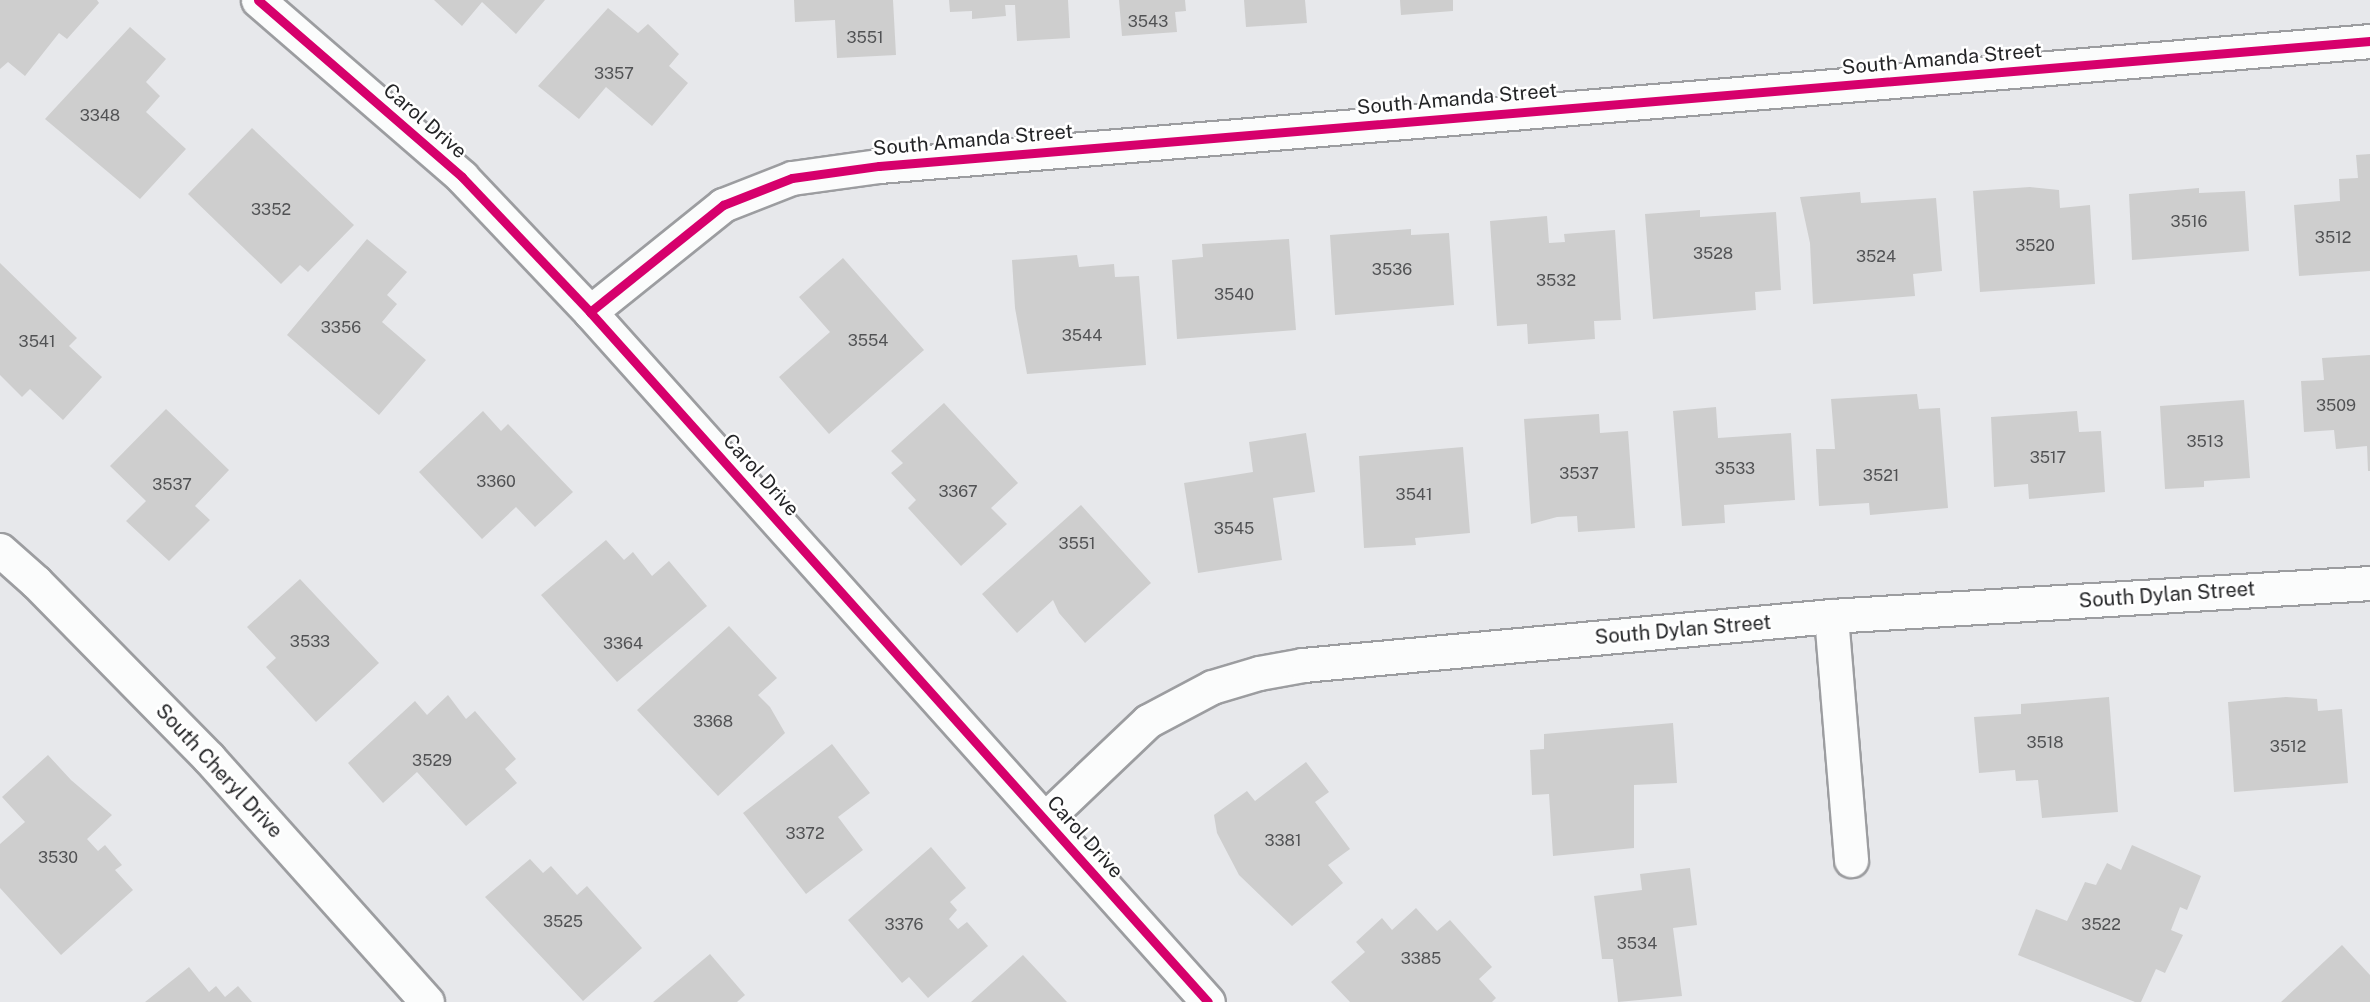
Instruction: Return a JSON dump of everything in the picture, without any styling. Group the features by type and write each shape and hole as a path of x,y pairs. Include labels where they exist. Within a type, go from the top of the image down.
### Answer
{"street":[{"name":"Carol Drive","path":"258,0 462,177 590,312 1208,1002"},
{"name":"South Amanda Street","path":"590,312 723,205 792,178 891,165 2370,41"},
{"name":"South Cheryl Drive","path":"0,550 36,582 209,758 427,1002"},
{"name":"South Dylan Street","path":"1045,819 1148,721 1212,687 1258,673 1303,665 1831,616 2370,583"},
{"path":"1831,616 1851,860"}],"building":[{"path":"0,0 97,0 99,3 67,39 59,33 25,76 8,62 0,69"},
{"path":"434,0 545,0 516,34 482,2 462,26"},
{"path":"794,0 893,0 896,55 837,58 835,20 795,22"},
{"path":"949,0 1068,0 1070,38 1017,41 1015,5 1005,5 1006,16 972,19 972,11 950,12"},
{"path":"1119,0 1185,0 1186,11 1175,12 1177,32 1122,36"},
{"path":"1244,0 1305,0 1307,23 1246,27"},
{"path":"1400,0 1453,0 1453,11 1401,15"},
{"path":"608,8 638,33 648,24 679,54 669,66 688,83 652,126 606,87 579,119 538,86"},
{"path":"130,27 166,59 146,82 160,96 146,112 186,149 140,199 45,119"},
{"path":"252,128 354,225 308,272 300,265 281,284 188,194"},
{"path":"2370,154 2370,271 2299,276 2294,205 2340,201 2339,179 2358,178 2356,155"},
{"path":"2030,187 2059,190 2060,208 2090,205 2095,284 1980,292 1973,191"},
{"path":"2199,188 2199,193 2245,191 2249,251 2132,260 2129,194"},
{"path":"1860,192 1861,203 1936,198 1942,271 1913,274 1915,296 1813,304 1810,243 1800,197"},
{"path":"1700,210 1700,217 1776,212 1781,290 1755,292 1756,310 1653,319 1645,214"},
{"path":"1547,216 1549,243 1565,242 1564,234 1615,230 1621,320 1594,321 1595,339 1528,344 1527,324 1497,326 1490,221"},
{"path":"1411,229 1411,235 1449,233 1454,305 1335,315 1330,235"},
{"path":"367,239 407,272 387,295 397,304 382,322 426,360 379,415 287,335"},
{"path":"1289,239 1296,330 1177,339 1172,260 1203,257 1202,244"},
{"path":"1077,255 1079,267 1114,264 1115,277 1139,276 1146,365 1027,374 1015,308 1012,260"},
{"path":"843,258 924,350 829,434 779,377 830,332 799,297"},
{"path":"0,263 77,338 69,346 102,377 63,420 30,389 22,397 0,375"},
{"path":"2370,355 2370,471 2368,471 2367,446 2336,449 2334,430 2304,432 2301,381 2324,380 2322,358"},
{"path":"1917,394 1919,409 1940,408 1948,508 1870,515 1869,503 1819,506 1816,449 1835,449 1831,399"},
{"path":"2244,400 2250,478 2204,481 2204,487 2165,489 2160,406"},
{"path":"944,403 1018,483 991,508 1007,524 961,566 908,508 916,500 891,473 903,463 891,451"},
{"path":"1716,407 1718,438 1791,433 1795,500 1724,505 1725,523 1682,526 1673,411"},
{"path":"166,409 229,470 195,506 210,520 169,561 126,521 146,501 110,466"},
{"path":"483,411 501,431 508,424 573,492 535,527 516,507 482,539 419,472"},
{"path":"2077,411 2079,432 2101,431 2105,492 2029,499 2028,484 1994,487 1991,417"},
{"path":"1599,414 1600,433 1628,431 1635,528 1578,532 1577,516 1557,517 1531,524 1524,419"},
{"path":"1306,433 1315,492 1273,498 1282,560 1198,573 1184,483 1253,472 1249,442"},
{"path":"1463,447 1470,533 1415,538 1416,545 1364,548 1359,456"},
{"path":"1081,505 1151,583 1085,643 1059,613 1053,600 1017,633 982,594"},
{"path":"606,540 624,560 633,552 652,576 669,561 707,606 617,682 541,595"},
{"path":"300,579 379,663 316,722 266,667 276,658 247,627"},
{"path":"729,626 777,678 758,695 770,707 785,733 718,796 637,710"},
{"path":"448,695 466,719 475,711 516,759 505,769 517,783 466,826 417,772 383,803 348,763 415,701 427,715"},
{"path":"2109,697 2118,812 2042,818 2038,780 2016,781 2015,770 1979,773 1974,717 2021,714 2021,704"},
{"path":"2286,697 2317,699 2318,711 2342,709 2348,783 2234,792 2228,702"},
{"path":"1673,723 1677,783 1634,785 1634,848 1553,856 1549,794 1532,795 1530,750 1544,749 1544,734"},
{"path":"832,744 870,793 838,817 863,850 806,894 743,813"},
{"path":"48,755 71,780 112,815 87,839 98,851 105,845 122,865 115,870 133,890 61,955 0,888 0,844 25,822 2,797"},
{"path":"1306,762 1329,792 1315,802 1350,849 1328,865 1343,883 1292,926 1239,875 1217,833 1214,815 1247,791 1255,801"},
{"path":"2132,845 2201,876 2187,910 2180,907 2171,930 2183,935 2165,973 2156,969 2141,1002 2135,1002 2018,955 2036,909 2067,921 2085,882 2096,885 2107,863 2121,870"},
{"path":"931,847 966,888 950,902 957,910 949,919 958,929 967,922 988,946 928,998 909,977 902,983 848,920"},
{"path":"530,859 543,873 551,866 577,895 587,886 642,948 583,1001 485,897"},
{"path":"1690,868 1697,925 1673,928 1682,996 1618,1002 1613,959 1602,959 1594,896 1642,890 1640,874"},
{"path":"1416,908 1437,931 1450,920 1492,967 1479,979 1496,998 1492,1002 1350,1002 1331,982 1365,952 1356,942 1382,918 1392,930"},
{"path":"2342,945 2370,975 2370,1002 2281,1002"},
{"path":"710,954 745,995 737,1002 653,1002"},
{"path":"1023,955 1067,1002 971,1002"},
{"path":"189,967 209,992 216,986 225,997 238,986 252,1002 145,1002"}],"cycle path":[{"path":"258,0 462,177 590,312 1208,1002"},
{"path":"590,312 723,205 792,178 879,166 2370,41"}]}
